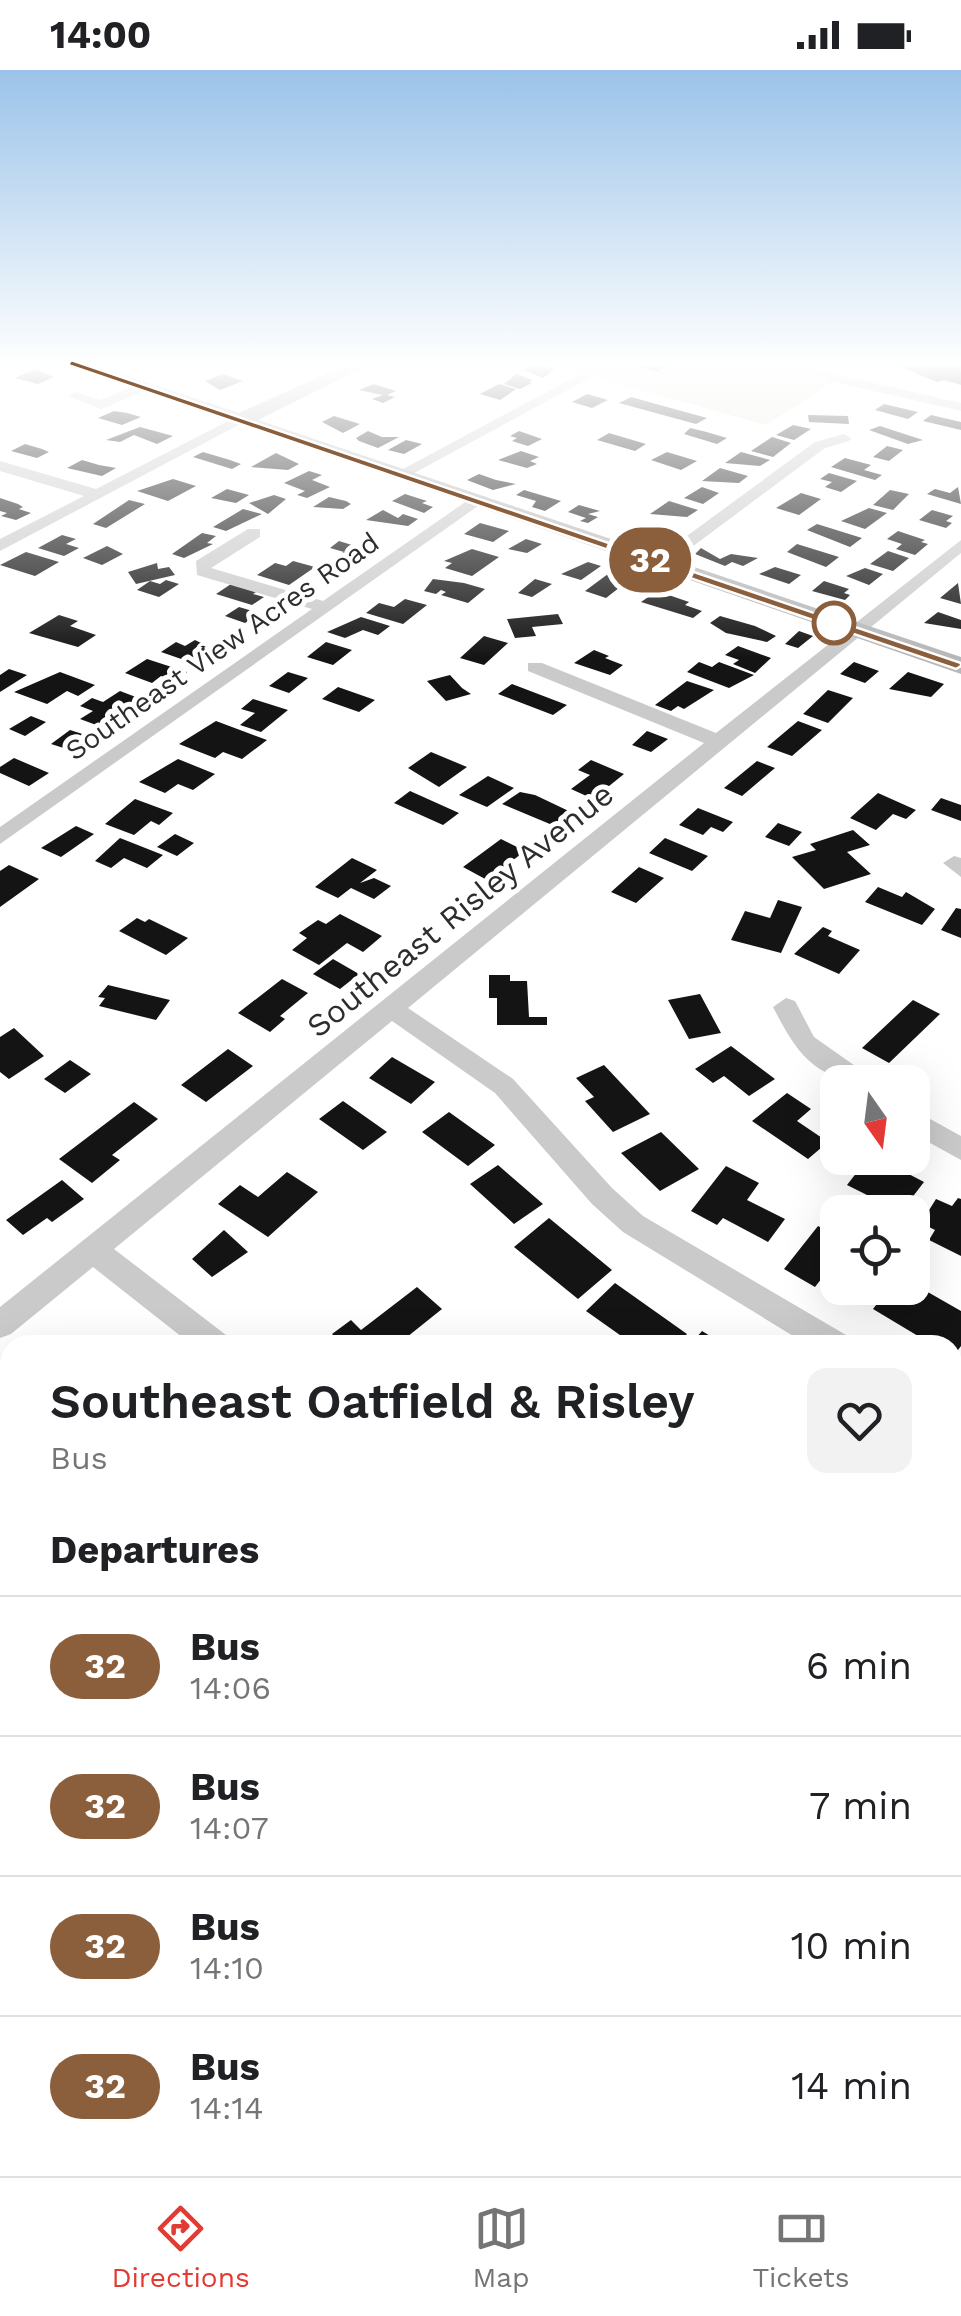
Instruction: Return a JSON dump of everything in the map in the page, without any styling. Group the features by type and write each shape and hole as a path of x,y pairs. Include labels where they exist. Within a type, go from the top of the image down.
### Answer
{"main road":[{"path":"360,461 961,666"}],"street":[{"path":"0,546 162,461"},
{"path":"400,475 426,461"},
{"path":"659,563 798,461"},
{"path":"0,466 98,495"},
{"name":"Southeast View Acres Road","path":"0,837 477,501"},
{"path":"254,533 202,566 202,571 324,607"},
{"name":"Southeast Risley Avenue","path":"0,1325 961,545"},
{"path":"534,667 719,742"},
{"path":"390,1008 504,1086 602,1196 634,1224 818,1335"},
{"path":"786,1008 804,1043 835,1065"},
{"path":"930,1130 961,1149"},
{"path":"92,1249 203,1335"}],"building":[{"path":"86,461 116,468 102,476 67,468"},
{"path":"207,461 241,464 232,469"},
{"path":"261,461 299,464 288,470 251,467"},
{"path":"503,461 537,464 527,468"},
{"path":"655,461 697,461 681,470"},
{"path":"728,461 768,461 760,466 725,463"},
{"path":"840,461 857,461 871,465 864,470 882,475 875,480 831,467"},
{"path":"720,468 748,476 739,483 702,481"},
{"path":"309,471 322,475 312,480 330,487 307,498 297,495 305,491 284,483"},
{"path":"829,473 857,481 841,492 825,487 832,482 820,479"},
{"path":"479,474 516,484 493,490 467,480"},
{"path":"173,479 196,486 168,501 137,491"},
{"path":"702,487 719,493 703,504 684,498"},
{"path":"958,487 961,504 927,494 935,489 950,493"},
{"path":"227,489 249,495 236,503 211,498"},
{"path":"524,490 561,501 545,511 532,507 536,501 516,495"},
{"path":"890,490 909,494 893,510 873,505"},
{"path":"801,493 821,499 799,515 776,508"},
{"path":"405,494 433,507 424,513 392,501"},
{"path":"274,495 286,499 268,514 249,503"},
{"path":"329,497 351,504 343,509 313,507"},
{"path":"0,498 31,513 16,520 1,516 7,513 0,511"},
{"path":"129,500 145,504 106,528 93,524"},
{"path":"669,501 698,510 687,517 650,514"},
{"path":"579,505 600,511 588,514 598,517 588,523 580,521 586,518 568,512"},
{"path":"869,508 887,513 865,529 841,521"},
{"path":"243,509 262,514 226,531 213,527"},
{"path":"383,510 398,518 403,514 418,519 408,526 366,520"},
{"path":"932,510 953,516 946,521 952,523 946,528 919,520"},
{"path":"480,523 509,531 493,542 464,534"},
{"path":"643,523 668,531 656,539 620,534"},
{"path":"817,524 862,538 850,547 807,530"},
{"path":"898,531 928,544 915,555 896,549 902,544 887,539"},
{"path":"202,533 216,536 207,543 213,544 184,558 172,554"},
{"path":"62,535 76,539 66,544 79,548 64,556 38,548"},
{"path":"526,539 542,544 527,553 508,549"},
{"path":"339,541 368,550 359,556 340,554 344,552 330,548"},
{"path":"797,544 839,557 826,567 787,552"},
{"path":"107,546 123,554 102,565 83,558"},
{"path":"701,548 720,559 731,554 758,558 743,566 732,562 725,566 695,554"},
{"path":"472,549 499,557 472,576 445,568 452,563 444,561"},
{"path":"888,551 909,558 893,571 870,564"},
{"path":"26,552 59,562 35,576 0,565"},
{"path":"293,561 315,567 289,585 257,575 275,563 286,566"},
{"path":"588,562 601,566 581,580 561,574"},
{"path":"157,563 158,569 169,567 175,575 136,584 128,572"},
{"path":"775,567 801,575 789,584 759,574"},
{"path":"865,568 883,574 869,585 846,576"},
{"path":"612,571 633,577 606,598 585,591"},
{"path":"433,579 485,589 468,603 441,595 446,592 441,590 436,594 424,591"},
{"path":"535,579 552,584 532,597 518,593"},
{"path":"166,580 179,584 159,597 137,590 150,581 160,584"},
{"path":"824,581 849,589 844,593 850,595 845,600 812,591"},
{"path":"958,583 961,604 940,598"},
{"path":"231,584 264,597 252,605 216,594"},
{"path":"657,591 702,611 693,618 641,602"},
{"path":"405,599 427,605 403,624 366,613 379,603 394,607"},
{"path":"239,607 259,613 245,623 225,616"},
{"path":"938,612 961,620 961,629 924,623"},
{"path":"558,614 563,624 532,627 536,636 515,638 507,619"},
{"path":"59,615 78,621 70,626 96,635 78,647 29,633"},
{"path":"720,616 776,636 767,642 726,633 710,623"},
{"path":"361,617 390,626 378,635 363,630 345,638 327,632"},
{"path":"799,631 813,636 798,648 785,644"},
{"path":"484,636 508,643 484,665 460,658"},
{"path":"195,640 215,650 190,662 161,652 176,642 185,646"},
{"path":"326,642 352,650 333,665 307,657"},
{"path":"738,646 771,658 755,673 733,664 739,660 725,655"},
{"path":"594,650 623,665 610,675 574,663"},
{"path":"147,659 187,672 174,681 161,676 152,683 125,673"},
{"path":"699,662 712,667 719,662 754,675 729,688 687,672"},
{"path":"854,662 879,671 865,683 840,674"},
{"path":"9,669 27,675 0,692 0,675"},
{"path":"60,672 95,685 78,696 67,691 47,704 14,692"},
{"path":"288,672 308,678 289,693 269,686"},
{"path":"908,672 944,684 931,697 889,689"},
{"path":"450,675 471,694 446,701 427,681"},
{"path":"687,681 714,690 684,709 678,706 671,711 655,705"},
{"path":"512,684 567,705 553,715 498,694"},
{"path":"338,687 375,700 359,712 322,699"},
{"path":"828,690 853,698 828,723 803,714"},
{"path":"120,691 141,699 99,726 80,719 93,711 80,706 92,698 103,702"},
{"path":"253,699 288,710 261,732 240,725 255,713 241,709"},
{"path":"31,716 46,722 25,736 9,729"},
{"path":"216,721 267,740 242,759 223,752 215,758 179,744"},
{"path":"798,721 822,730 792,756 767,747"},
{"path":"70,730 92,737 73,751 51,744"},
{"path":"647,731 668,739 651,752 632,745"},
{"path":"431,752 467,767 439,787 408,768"},
{"path":"14,758 49,773 29,786 0,773 0,767"},
{"path":"178,759 215,774 193,790 178,784 165,793 139,782"},
{"path":"591,760 624,774 593,799 571,789 590,775 578,770"},
{"path":"757,761 775,768 742,796 724,788"},
{"path":"488,776 514,788 487,807 459,795"},
{"path":"410,791 459,813 443,825 394,803"},
{"path":"520,792 575,814 557,827 502,804"},
{"path":"878,793 916,810 906,819 893,814 876,830 850,818"},
{"path":"941,798 961,805 961,821 931,810"},
{"path":"135,799 173,813 159,825 151,821 134,835 105,824"},
{"path":"698,808 733,822 723,832 711,827 703,835 679,825"},
{"path":"778,823 802,832 789,846 765,837"},
{"path":"76,826 94,834 61,857 41,848"},
{"path":"853,830 870,845 847,852 871,874 824,889 792,857 816,850 810,844"},
{"path":"175,834 194,843 177,856 157,847"},
{"path":"120,838 163,855 147,868 124,858 111,868 95,861"},
{"path":"665,838 708,856 692,871 649,853"},
{"path":"501,839 525,851 487,880 463,867"},
{"path":"352,858 377,870 360,883 374,878 391,886 374,899 351,888 338,898 315,887"},
{"path":"9,865 39,879 0,907 0,871"},
{"path":"639,867 664,878 636,903 611,892"},
{"path":"878,887 902,897 906,892 935,909 922,925 865,902"},
{"path":"778,900 802,907 781,953 731,940 745,911 770,918"},
{"path":"956,908 961,909 961,938 941,930"},
{"path":"340,914 382,936 363,952 347,943 319,965 292,950 307,938 299,933 318,920 326,924"},
{"path":"137,918 145,922 149,919 188,938 166,955 119,931"},
{"path":"823,927 832,931 828,936 860,950 839,974 794,954"},
{"path":"333,959 359,974 340,989 313,974"},
{"path":"489,975 510,975 510,981 527,981 529,1017 547,1017 547,1025 497,1025 497,998 489,998"},
{"path":"282,979 308,993 280,1016 285,1019 270,1032 238,1013"},
{"path":"108,985 170,1000 156,1020 99,1006 105,998 98,997"},
{"path":"700,994 721,1033 689,1039 668,1000"},
{"path":"913,1000 940,1014 889,1063 862,1048"},
{"path":"14,1028 44,1056 9,1079 0,1072 0,1037"},
{"path":"731,1046 775,1079 749,1096 724,1076 713,1083 695,1069"},
{"path":"228,1049 253,1066 206,1102 181,1085"},
{"path":"392,1057 435,1082 411,1104 369,1078"},
{"path":"70,1060 91,1074 65,1093 44,1079"},
{"path":"604,1065 650,1114 613,1132 585,1101 594,1097 576,1078"},
{"path":"787,1093 811,1109 797,1121 820,1137 820,1149 808,1159 752,1121"},
{"path":"343,1101 387,1132 363,1150 319,1119"},
{"path":"134,1102 158,1119 112,1155 120,1160 92,1183 59,1159"},
{"path":"449,1112 495,1145 468,1166 422,1132"},
{"path":"661,1132 699,1169 660,1191 621,1153"},
{"path":"498,1165 543,1204 514,1224 470,1184"},
{"path":"726,1166 759,1183 747,1200 785,1219 768,1242 723,1218 717,1225 691,1211"},
{"path":"287,1172 318,1192 268,1237 218,1204 240,1185 258,1197"},
{"path":"855,1175 911,1175 924,1182 914,1195 867,1195 847,1185"},
{"path":"62,1180 84,1199 52,1222 47,1218 23,1235 6,1220"},
{"path":"936,1199 952,1206 961,1199 961,1256 930,1240 935,1230 930,1228 930,1209"},
{"path":"549,1218 612,1270 578,1299 514,1247"},
{"path":"820,1227 820,1281 815,1287 784,1269"},
{"path":"224,1230 248,1252 212,1277 192,1259"},
{"path":"615,1283 687,1334 620,1335 586,1311"},
{"path":"417,1287 442,1309 410,1335 332,1334 351,1320 361,1330"},
{"path":"930,1293 961,1311 961,1335 916,1335 873,1309 876,1305 930,1305"}],"bus line":[{"name":"32","path":"360,461 961,666"}]}
